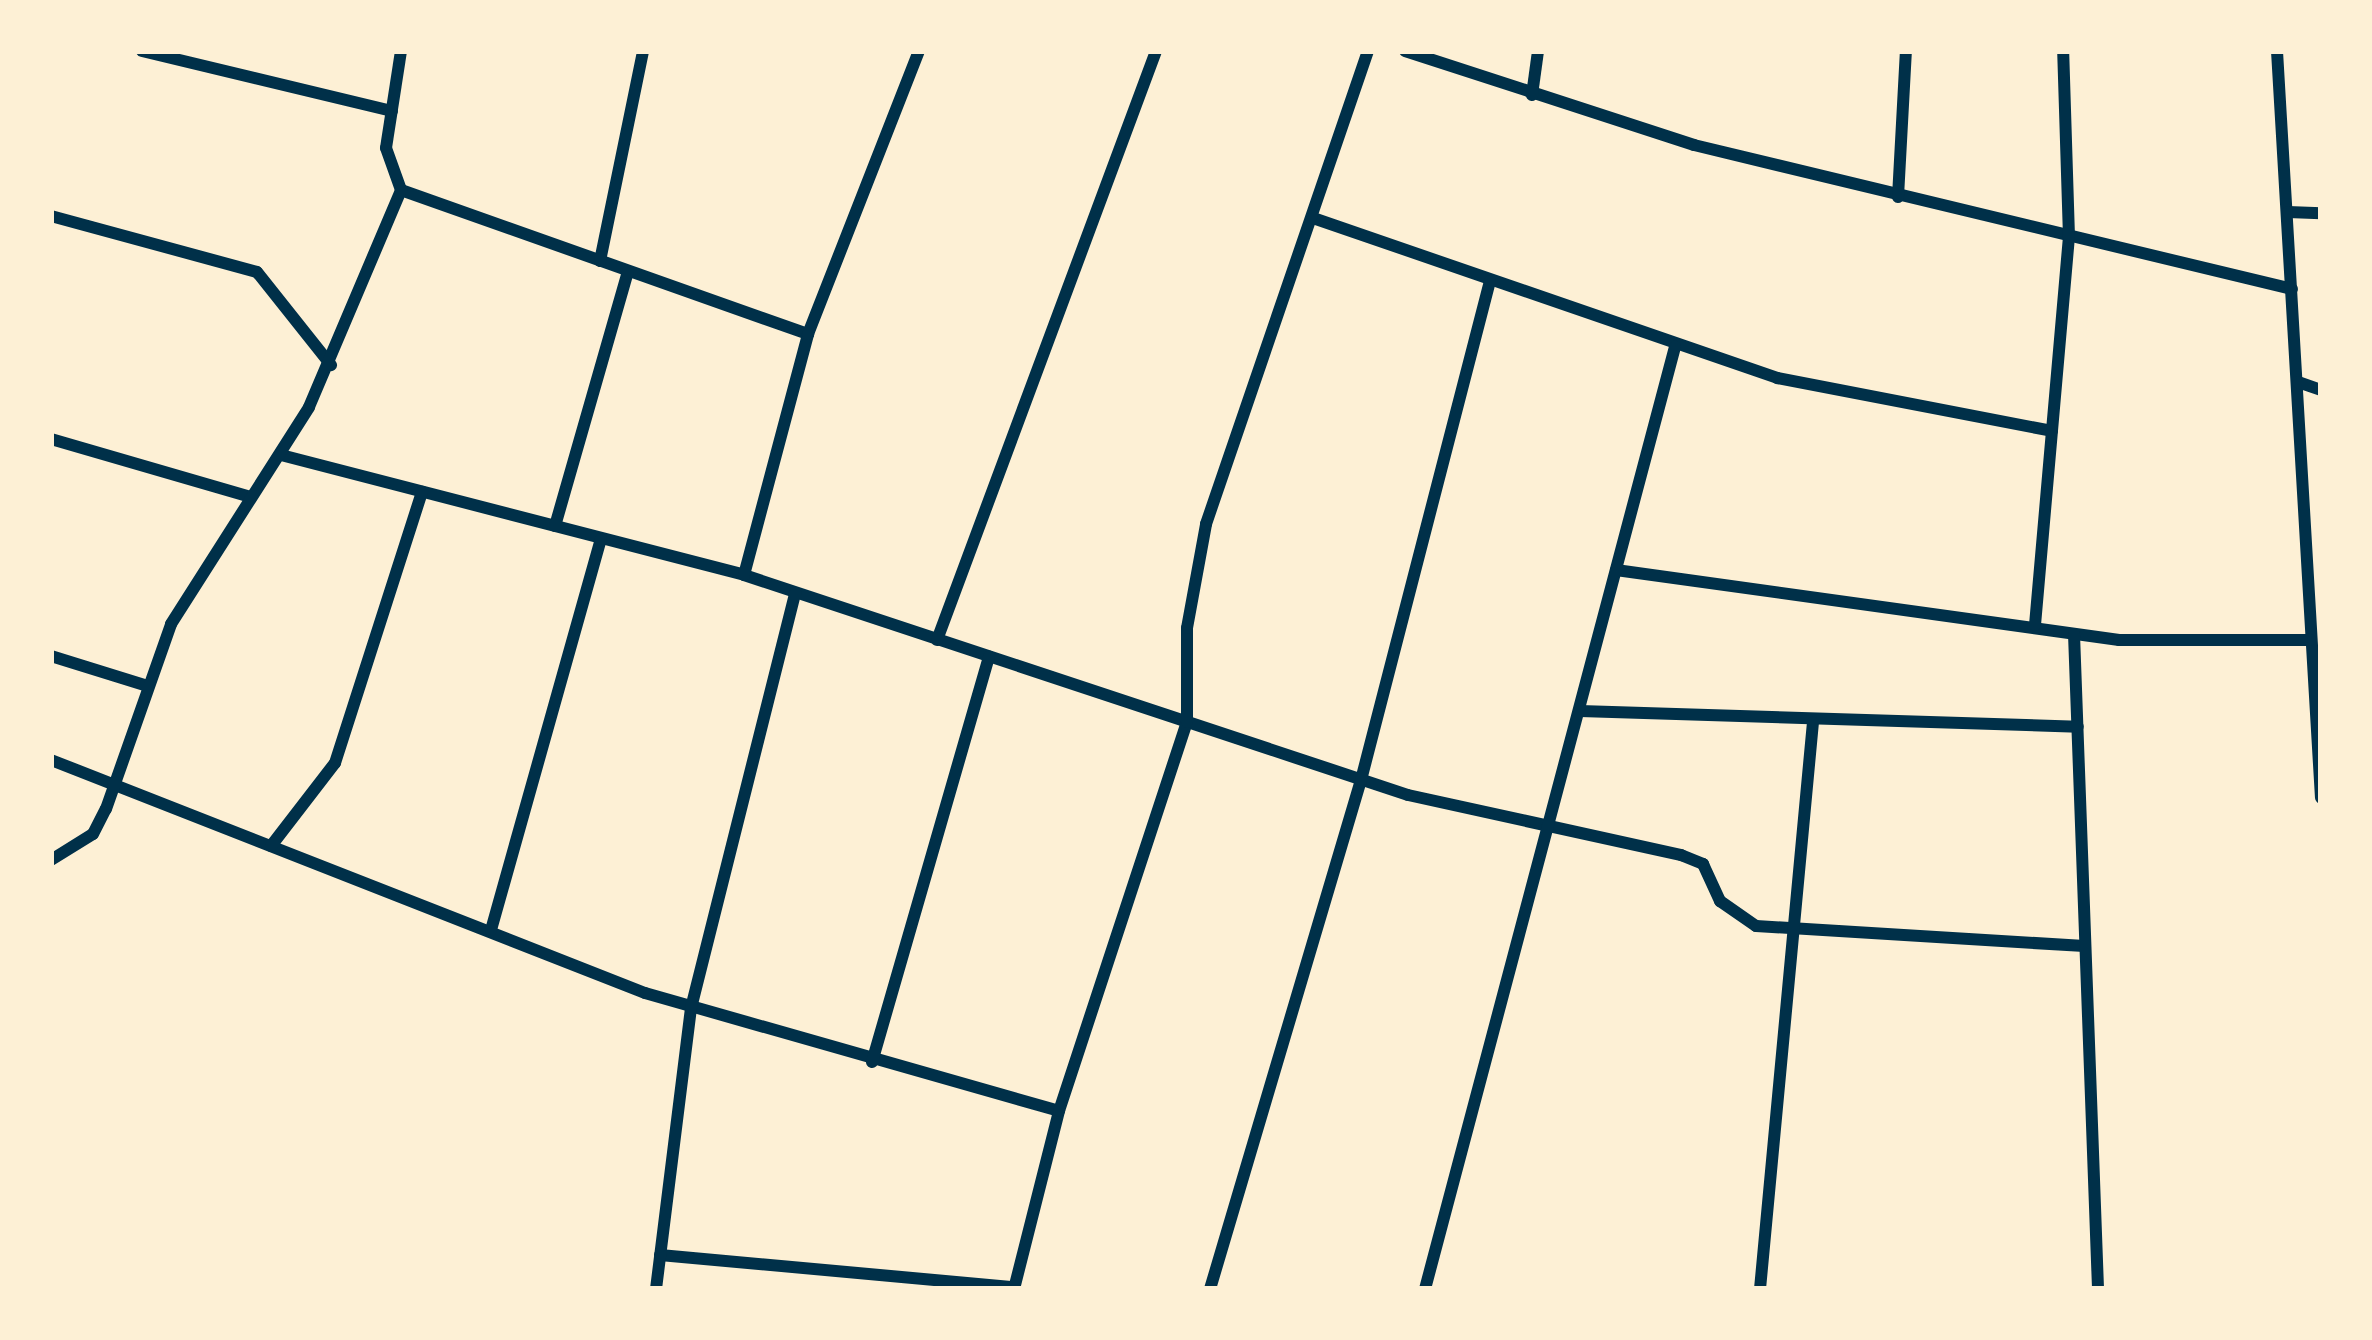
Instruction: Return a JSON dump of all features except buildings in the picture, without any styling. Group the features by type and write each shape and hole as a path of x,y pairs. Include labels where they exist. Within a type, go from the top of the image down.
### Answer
{"street":[{"path":"142,51 392,111"},
{"path":"400,51 386,161 401,190 808,334"},
{"path":"600,261 643,51"},
{"path":"744,575 808,334 919,51"},
{"path":"937,640 1156,51"},
{"path":"660,1255 1014,1288 1059,1111 1187,722 1187,628 1206,524 1368,51"},
{"path":"1405,51 1532,95 1898,197 2292,289"},
{"path":"1532,95 1538,51"},
{"path":"1898,197 1906,51"},
{"path":"2035,625 2069,237 2063,51"},
{"path":"2277,51 2321,798"},
{"path":"51,860 93,833 148,686 205,559 281,455 331,364 401,190"},
{"path":"2288,212 2321,213"},
{"path":"51,216 257,272 331,364"},
{"path":"1313,218 1777,379 2052,431"},
{"path":"555,526 628,271"},
{"path":"1210,1289 1360,779 1490,281"},
{"path":"1425,1289 1675,347"},
{"path":"2298,382 2321,390"},
{"path":"51,439 251,497"},
{"path":"281,455 744,575 1360,779 1552,822 1703,864 1735,915 1791,932 2084,946"},
{"path":"271,846 335,763 422,492"},
{"path":"491,930 601,538"},
{"path":"1616,570 2074,634 2310,640"},
{"path":"656,1289 691,1008 794,593"},
{"path":"2074,634 2098,1289"},
{"path":"51,656 148,686"},
{"path":"872,1062 988,657"},
{"path":"1580,711 2078,727"},
{"path":"1760,1289 1813,722"},
{"path":"51,760 691,1008 1059,1111"}]}
